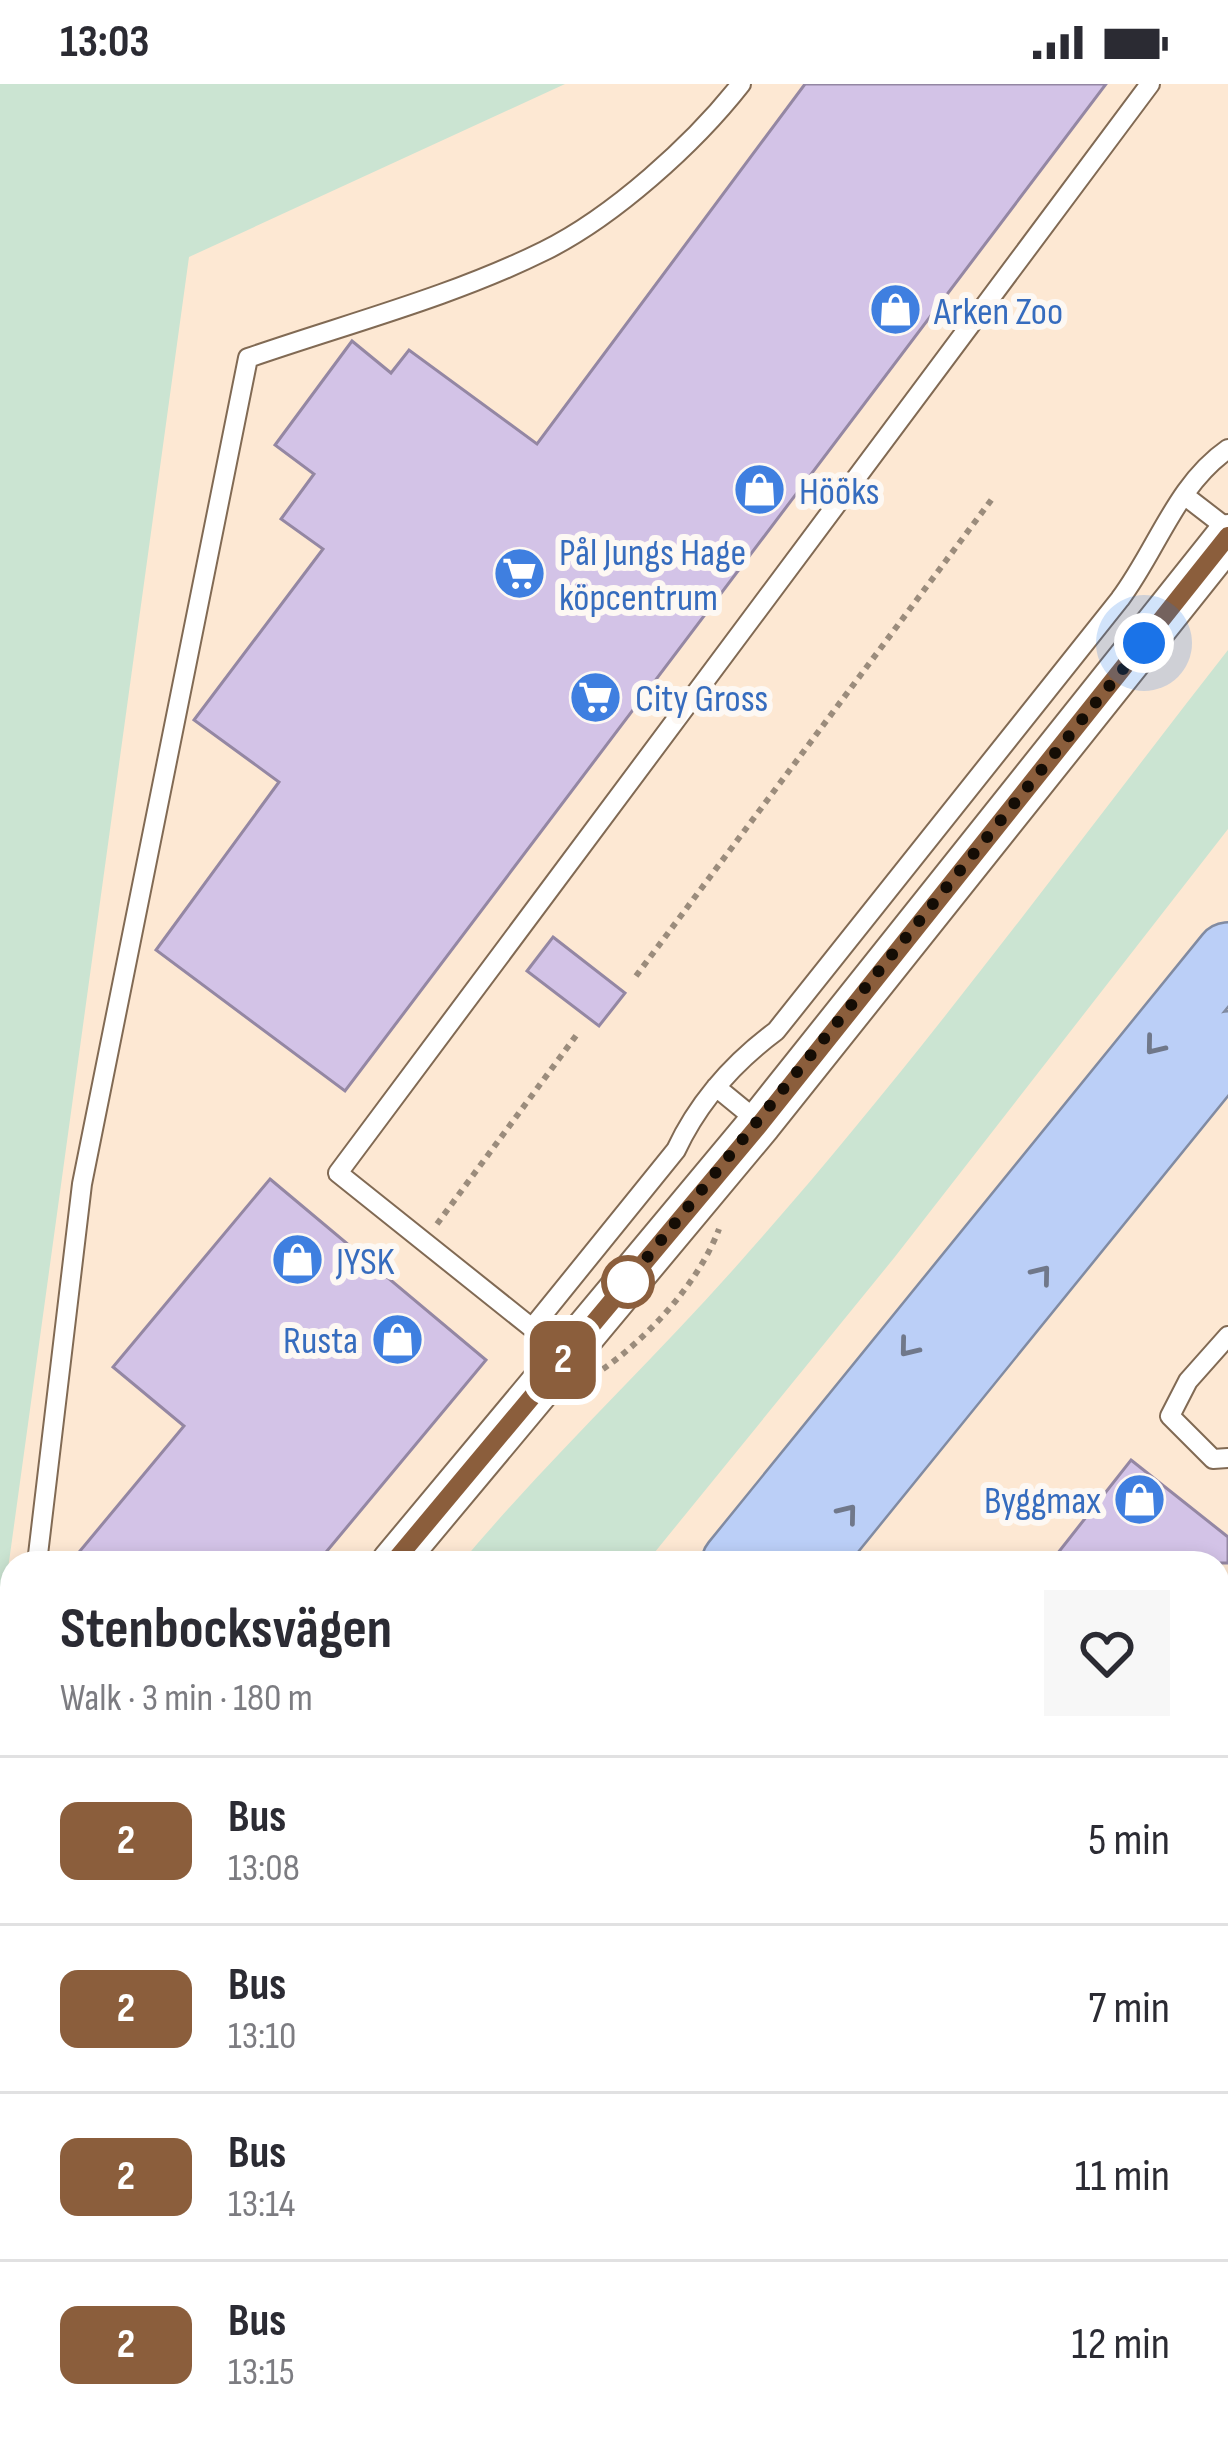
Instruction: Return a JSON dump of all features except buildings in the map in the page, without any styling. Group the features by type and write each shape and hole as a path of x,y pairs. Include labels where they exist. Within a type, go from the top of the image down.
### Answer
{"highway":[{"path":"744,1551 1228,955"},
{"path":"817,1551 1228,1045"}],"street":[{"path":"403,1551 760,1124 1228,532"}],"lane":[{"path":"38,1551 82,1184 248,358 547,250 638,186 714,118 741,84"},
{"path":"1150,84 338,1174 532,1328 676,1150 692,1116 741,1057 776,1030 1120,599 1147,563 1163,524 1228,448"},
{"path":"1184,495 1228,532"},
{"path":"716,1088 760,1124"},
{"path":"1228,1336 1188,1381 1169,1416 1213,1459 1228,1458"}],"path":[{"path":"636,976 992,500"},
{"path":"424,1241 578,1033"}],"green space":[{"path":"0,84 565,84 189,257 10,1551 0,1551"},
{"path":"1228,650 1228,829 894,1258 656,1551 472,1551 705,1300 928,1037"}],"bus line":[{"name":"2","path":"403,1551 760,1124 1228,536"}],"place":[{"name":"Arken Zoo","path":"895,310"},
{"name":"Hööks","path":"760,490"},
{"name":"Pål Jungs Hage köpcentrum","path":"520,573"},
{"name":"City Gross","path":"596,697"},
{"name":"JYSK","path":"297,1260"},
{"name":"Rusta","path":"397,1339"},
{"name":"Byggmax","path":"1140,1499"}],"route":[{"path":"628,1282 624,1286 760,1124 1144,643"}]}
